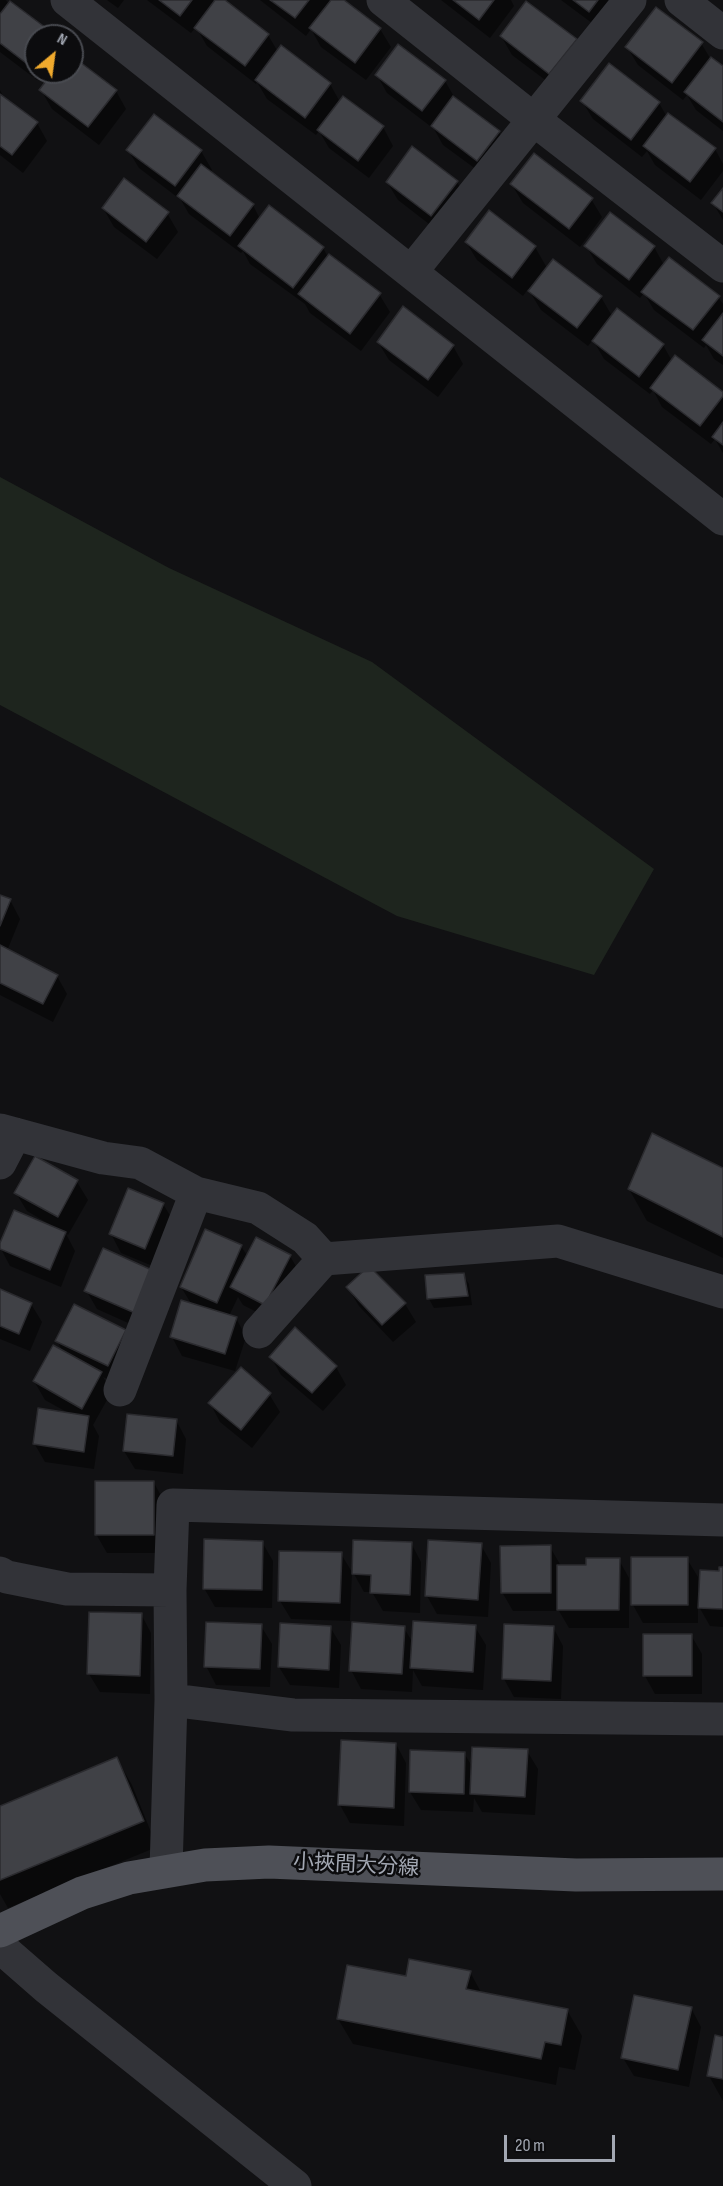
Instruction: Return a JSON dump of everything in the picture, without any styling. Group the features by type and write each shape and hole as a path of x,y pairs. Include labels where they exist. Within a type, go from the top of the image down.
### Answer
{"main road":[{"name":"小挾間大分線","path":"0,1931 82,1893 129,1878 205,1865 269,1862 576,1875 723,1874"}],"street":[{"path":"67,0 723,519"},
{"path":"383,0 723,266"},
{"path":"411,272 630,0"},
{"path":"681,0 723,33"},
{"path":"0,1163 8,1132 103,1158 140,1163 196,1193 258,1208 305,1238 324,1258"},
{"path":"120,1390 196,1193"},
{"path":"259,1332 324,1258 558,1241 723,1292"},
{"path":"166,1870 173,1505 723,1520"},
{"path":"0,1573 7,1577 67,1589 170,1590"},
{"path":"171,1700 293,1715 723,1719"},
{"path":"0,1947 46,1987 296,2186"}],"shaded area":[{"path":"0,477 169,568 372,662 654,869 594,975 397,916 0,705"}],"building":[{"path":"159,0 192,0 180,16"},
{"path":"215,0 225,0 269,34 245,66 194,28"},
{"path":"270,0 309,0 295,18"},
{"path":"331,0 344,0 381,28 355,63 309,28"},
{"path":"453,0 494,0 479,20"},
{"path":"573,0 598,0 589,12"},
{"path":"10,1 41,24 24,24 24,61 0,43 0,14"},
{"path":"526,1 577,39 549,74 500,36"},
{"path":"656,7 703,42 672,83 625,47"},
{"path":"398,44 446,80 422,111 375,75"},
{"path":"281,45 331,83 305,118 255,80"},
{"path":"711,57 723,66 723,122 684,92"},
{"path":"609,63 660,102 631,140 580,101"},
{"path":"84,65 117,90 88,127 39,90 44,84 84,84"},
{"path":"0,94 38,122 12,155 0,146"},
{"path":"343,96 384,126 358,161 317,130"},
{"path":"453,96 500,131 477,161 431,126"},
{"path":"668,113 716,148 690,182 643,146"},
{"path":"154,114 202,150 175,186 126,150"},
{"path":"412,146 458,181 431,216 386,182"},
{"path":"534,153 593,198 569,229 510,184"},
{"path":"201,164 254,204 230,236 177,196"},
{"path":"124,178 169,212 146,242 102,208"},
{"path":"723,188 723,212 711,203"},
{"path":"269,205 324,247 293,288 238,246"},
{"path":"489,210 536,246 512,278 465,242"},
{"path":"610,212 655,246 629,280 584,246"},
{"path":"329,254 381,293 350,334 298,294"},
{"path":"669,257 720,296 693,330 641,292"},
{"path":"553,259 602,296 577,328 528,291"},
{"path":"403,306 454,345 428,380 377,342"},
{"path":"617,308 664,344 639,377 592,341"},
{"path":"723,313 723,356 702,340"},
{"path":"675,355 723,392 723,396 700,426 650,388"},
{"path":"723,422 723,445 712,437"},
{"path":"0,895 11,899 0,926"},
{"path":"0,945 58,975 43,1004 0,983"},
{"path":"652,1133 723,1168 723,1237 628,1189"},
{"path":"35,1156 78,1180 58,1217 14,1193"},
{"path":"128,1188 164,1203 145,1249 109,1234"},
{"path":"14,1210 66,1232 50,1270 0,1249 0,1243"},
{"path":"205,1229 242,1245 217,1303 180,1287"},
{"path":"256,1237 291,1255 265,1305 230,1287"},
{"path":"103,1248 154,1271 135,1313 84,1291"},
{"path":"369,1266 406,1303 382,1325 346,1287"},
{"path":"464,1273 468,1296 427,1299 425,1275"},
{"path":"0,1289 32,1303 19,1334 0,1326"},
{"path":"181,1300 237,1317 225,1354 170,1337"},
{"path":"74,1304 126,1330 108,1366 55,1341"},
{"path":"295,1327 337,1366 312,1393 269,1357"},
{"path":"53,1345 102,1372 82,1409 33,1381"},
{"path":"241,1367 271,1393 241,1430 208,1403"},
{"path":"38,1408 89,1416 84,1452 33,1444"},
{"path":"127,1414 177,1419 173,1456 123,1451"},
{"path":"95,1481 154,1481 154,1535 95,1535"},
{"path":"204,1539 263,1541 262,1590 203,1589"},
{"path":"353,1540 412,1542 410,1595 370,1593 371,1575 352,1574"},
{"path":"428,1540 482,1543 478,1600 425,1596"},
{"path":"551,1545 551,1593 501,1593 500,1546"},
{"path":"279,1551 342,1552 340,1603 278,1601"},
{"path":"631,1557 688,1557 688,1605 631,1605"},
{"path":"586,1558 620,1558 619,1610 557,1610 557,1565 586,1565"},
{"path":"719,1567 723,1567 723,1609 698,1608 700,1570 719,1571"},
{"path":"89,1612 142,1613 140,1676 87,1674"},
{"path":"413,1621 476,1625 473,1672 410,1668"},
{"path":"206,1622 262,1624 260,1669 204,1667"},
{"path":"352,1622 405,1626 402,1674 349,1671"},
{"path":"280,1623 331,1626 329,1670 278,1667"},
{"path":"504,1624 554,1626 551,1681 502,1679"},
{"path":"643,1634 692,1634 692,1676 643,1676"},
{"path":"341,1740 396,1743 394,1808 338,1805"},
{"path":"472,1747 528,1749 525,1797 470,1794"},
{"path":"410,1750 465,1752 464,1794 409,1792"},
{"path":"117,1757 144,1821 0,1880 0,1806"},
{"path":"409,1959 471,1971 466,1989 568,2009 561,2045 545,2042 541,2059 337,2019 347,1965 406,1976"},
{"path":"634,1995 692,2007 678,2070 621,2058"},
{"path":"715,2035 723,2037 723,2079 707,2076"}]}
